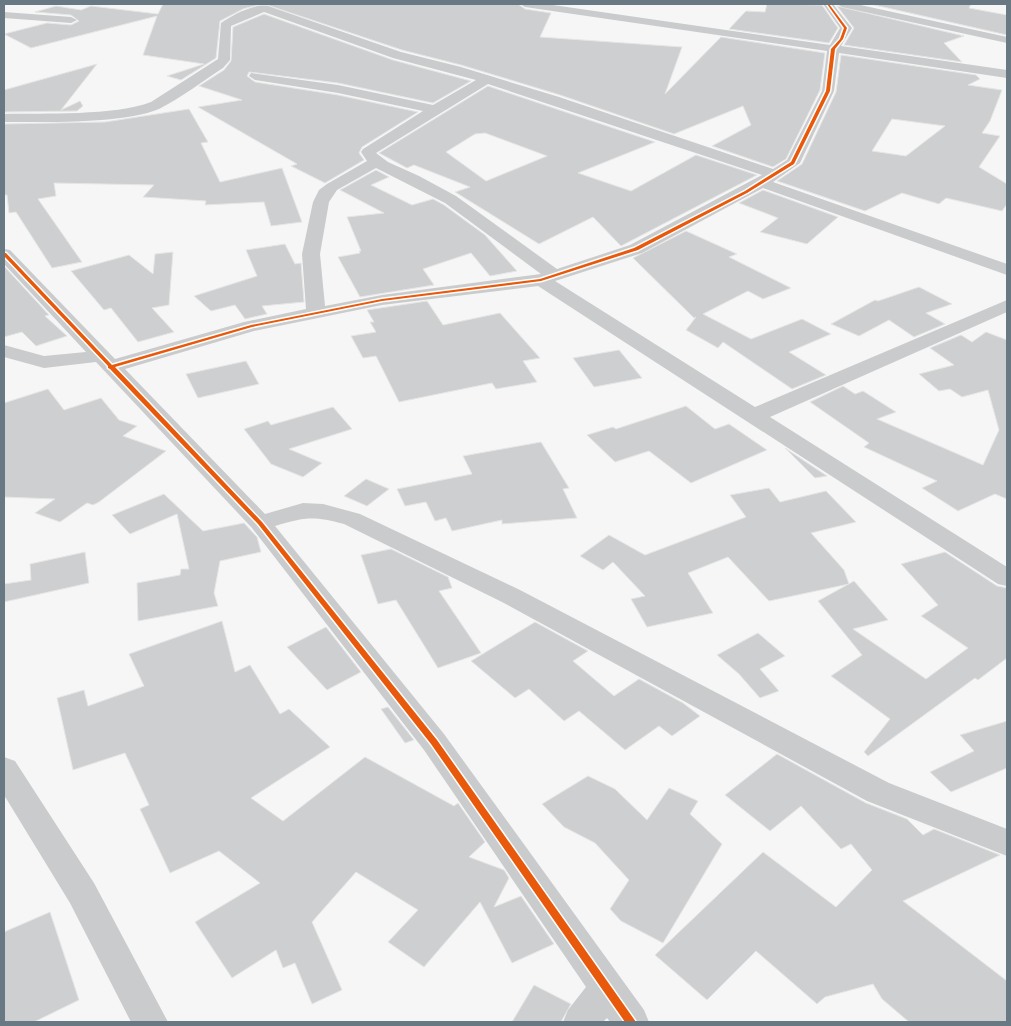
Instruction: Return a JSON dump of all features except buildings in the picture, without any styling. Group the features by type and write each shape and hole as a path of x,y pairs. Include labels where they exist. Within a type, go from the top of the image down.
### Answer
{"street":[{"path":"525,4 1007,74"},
{"path":"4,351 44,362 105,361 251,326 390,299 547,278 636,249 769,179 793,163 828,91 833,49 841,39 846,28 828,4"},
{"path":"842,4 1007,40"},
{"path":"4,118 109,114 143,110 156,105 219,65 224,60 224,25 264,6 397,55 487,79 769,179 1007,270"},
{"path":"4,15 71,20"},
{"path":"255,76 338,88 435,110"},
{"path":"487,79 369,150 371,156 377,161 424,184 469,211 547,278 753,416 1007,578"},
{"path":"316,313 311,242 321,202 325,193 332,187 377,161"},
{"path":"4,254 260,523 434,742 631,1022"},
{"path":"753,416 1007,305"},
{"path":"260,523 303,510 323,511 352,519 512,596 878,792 1007,843"},
{"path":"4,769 82,893 150,1022"},
{"path":"581,1022 607,989"}],"cycle path":[{"path":"110,367 251,326 382,300 541,280 636,249 746,192 793,163 828,91 833,49 841,39 846,28 828,4"},
{"path":"4,254 260,523 434,742 631,1022"}]}
